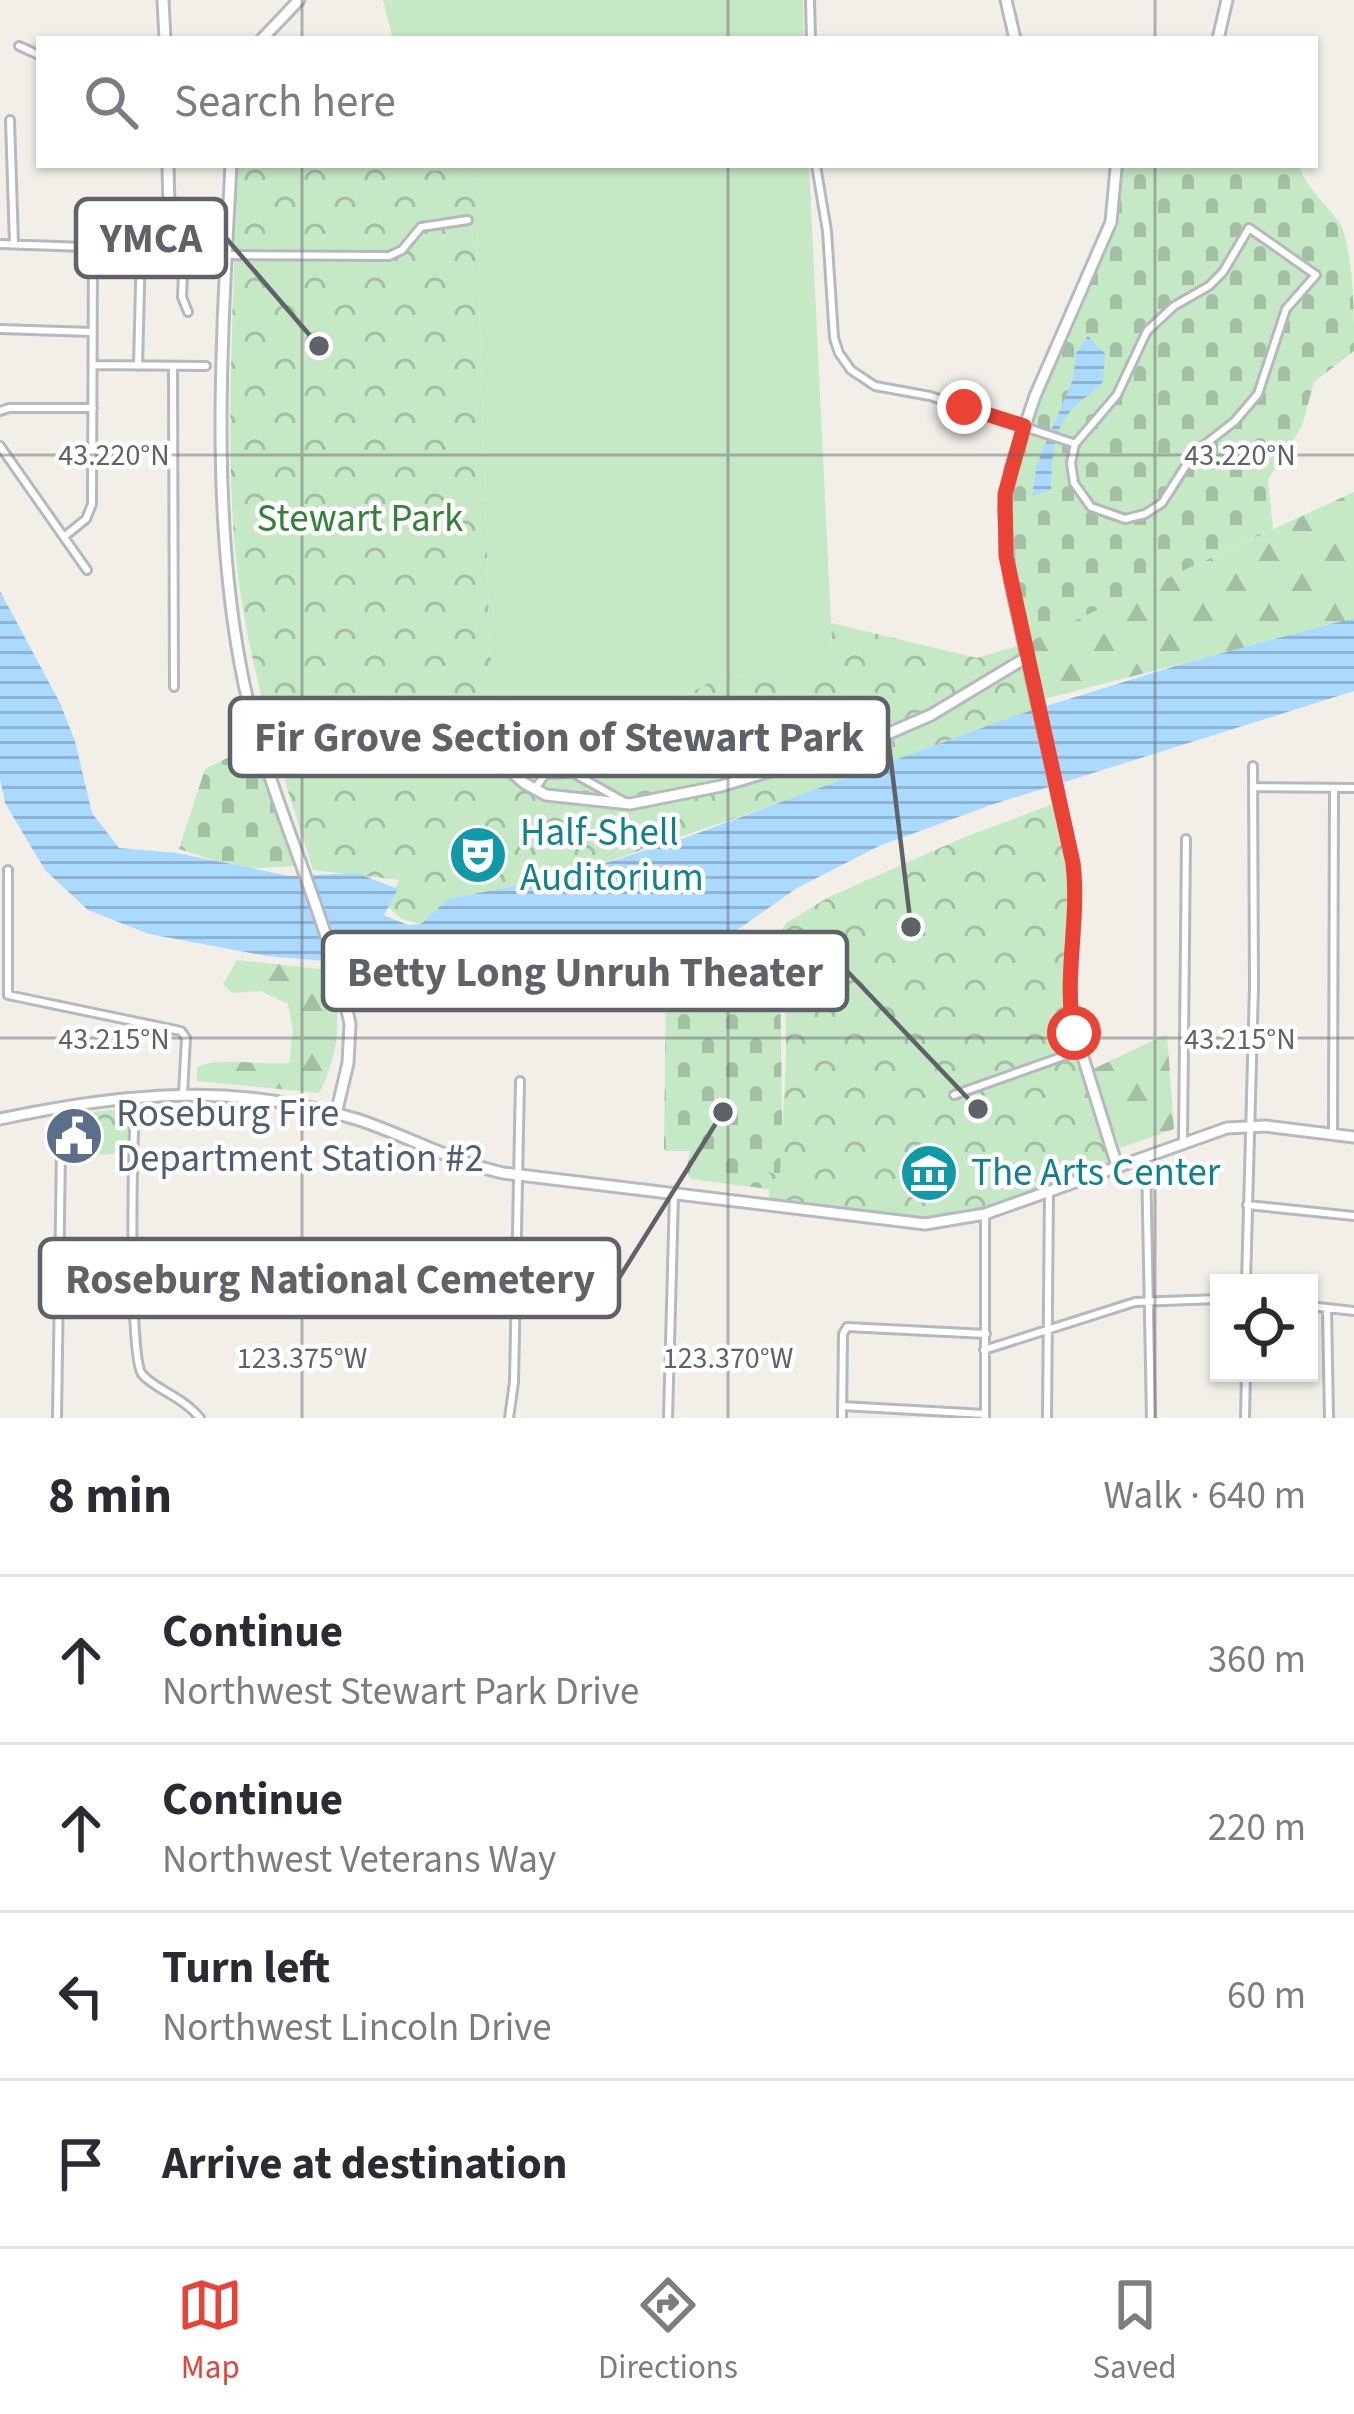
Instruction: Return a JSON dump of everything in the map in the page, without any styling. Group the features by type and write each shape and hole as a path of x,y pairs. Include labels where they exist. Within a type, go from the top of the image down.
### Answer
{"main road":[{"path":"164,0 165,36"},
{"path":"265,36 299,0"},
{"path":"1006,0 1014,36"},
{"path":"1219,36 1227,0"},
{"path":"168,168 170,250 226,255"},
{"path":"231,168 226,255 226,560 240,662 256,726 348,1013 350,1048 336,1114"},
{"path":"1116,168 1114,208 1106,239 1024,426 1005,494 1004,526 1010,580 1061,801 1077,895 1069,998 1078,1051 1117,1166"},
{"path":"256,726 310,723 459,730 535,789 555,798 630,805 722,786 871,742 931,716 1027,657"},
{"path":"0,1118 131,1096 246,1097 336,1114 471,1165 518,1175 911,1224 938,1224 985,1214 1217,1130 1250,1126 1354,1137"}],"street":[{"path":"810,0 811,36"},
{"path":"19,46 36,54"},
{"path":"10,120 14,244"},
{"path":"816,168 827,231 834,338 843,361 875,386 930,396 1075,444"},
{"path":"226,255 389,256 402,250 422,227 468,220"},
{"path":"1250,228 1316,275 1286,309 1258,394 1235,421 1194,453 1154,509 1125,519 1091,507 1078,492 1072,474 1075,444 1118,395 1147,331 1174,306 1209,286 1250,228"},
{"path":"0,244 170,250"},
{"path":"65,536 86,519 92,504 93,246"},
{"path":"138,366 141,247"},
{"path":"141,267 183,268 182,297 188,312"},
{"path":"0,329 92,332"},
{"path":"93,364 206,366"},
{"path":"173,366 174,687"},
{"path":"0,412 9,408 93,408"},
{"path":"0,446 87,570"},
{"path":"1246,1274 1253,766"},
{"path":"535,789 544,774 573,773 630,805"},
{"path":"1253,787 1354,788"},
{"path":"1334,788 1334,1134"},
{"path":"1183,1141 1186,839"},
{"path":"8,870 8,995 181,1031 186,1038 183,1094"},
{"path":"955,1095 1078,1051"},
{"path":"509,1418 520,1081"},
{"path":"131,1096 136,1115 132,1306 136,1361 146,1378 188,1402 200,1418"},
{"path":"57,1107 61,1179 57,1418"},
{"path":"1147,1155 1151,1418"},
{"path":"1047,1418 1049,1190"},
{"path":"668,1418 674,1194"},
{"path":"1246,1204 1354,1216"},
{"path":"842,1406 985,1416 985,1214"},
{"path":"984,1350 1148,1300 1210,1300"},
{"path":"1318,1307 1354,1311"},
{"path":"1328,1308 1329,1418"},
{"path":"842,1418 843,1334 847,1328 986,1334"},
{"path":"1245,1418 1246,1382"}],"green space":[{"path":"383,0 803,0 804,36 392,36"},
{"name":"Stewart Park","path":"237,168 479,168 490,657 521,721 625,729 717,678 805,672 832,644 831,623 977,658 1024,644 1047,743 762,809 565,876 448,899 421,924 402,919 387,906 399,880 313,870 286,785 262,699 237,567 230,433"},
{"path":"430,168 809,168 832,644 805,672 717,678 625,729 521,721 490,657 479,169"},
{"path":"1121,168 1300,168 1342,227 1351,271 1354,351 1314,382 1302,426 1268,479 1273,529 1024,644 1010,580 1005,493 1017,447 1114,208"},
{"path":"1354,492 1354,619 1037,701 1024,644"},
{"path":"253,745 294,866 242,869 179,849 205,769"},
{"path":"1061,801 1077,895 1071,1012 1117,1166 937,1224 769,1207 769,1172 780,1176 786,1058 775,942 786,923 829,897"},
{"path":"237,960 320,969 329,982 337,1030 319,1093 197,1081 197,1067 207,1064 289,1063 293,1030 288,1004 261,991 232,993 223,984"},
{"path":"776,962 780,968 783,1191 691,1179 686,1172 690,1151 664,1151 666,979"},
{"path":"1167,1034 1174,1129 1120,1148 1091,1070"},
{"path":"135,1108 134,1153 89,1155 90,1112"}],"water":[{"path":"1088,336 1105,354 1103,381 1066,416 1054,446 1051,490 1032,496 1037,464 1073,379 1076,353"},
{"path":"0,591 60,703 75,741 92,813 119,848 177,853 289,876 357,873 398,889 384,915 408,925 421,924 448,899 565,876 690,836 1017,715 1354,618 1354,691 991,805 879,846 797,888 740,928 684,953 557,974 433,976 396,967 266,956 149,934 88,910 45,870 5,803 0,778"}],"place":[{"name":"YMCA","path":"319,346"},
{"name":"Half-Shell Auditorium","path":"478,855"},
{"name":"Fir Grove Section of Stewart Park","path":"911,927"},
{"name":"Betty Long Unruh Theater","path":"978,1109"},
{"name":"Roseburg National Cemetery","path":"723,1112"},
{"name":"Roseburg Fire Department Station #2","path":"74,1136"},
{"name":"The Arts Center","path":"929,1173"}],"route":[{"path":"964,407 1024,426 1005,494 1005,541 1073,863 1077,895 1069,998 1074,1033"}]}
